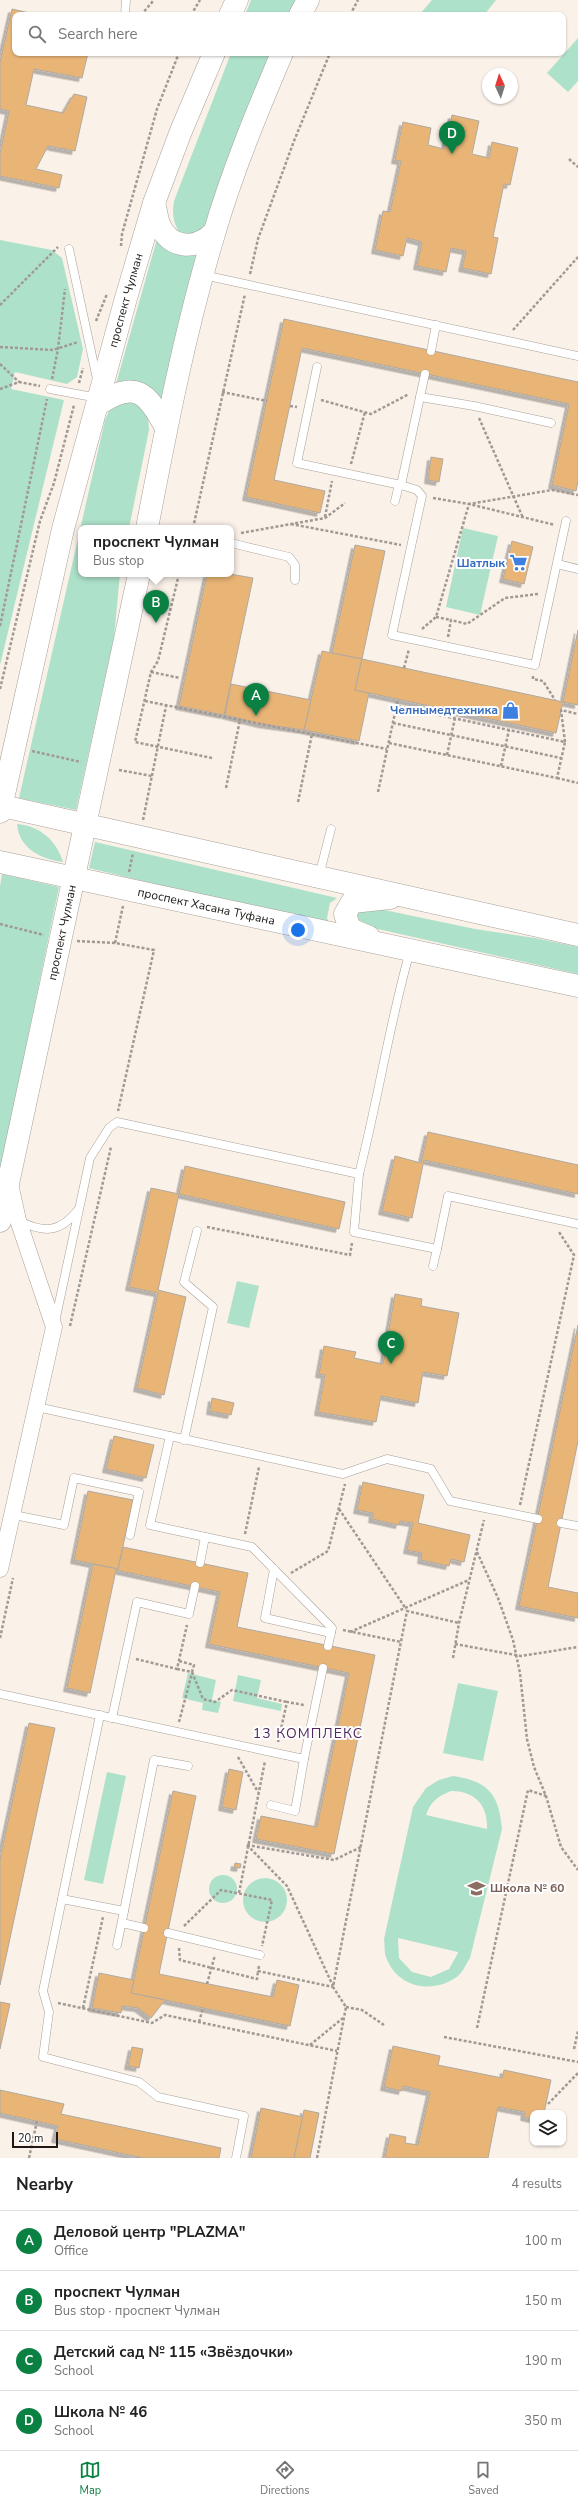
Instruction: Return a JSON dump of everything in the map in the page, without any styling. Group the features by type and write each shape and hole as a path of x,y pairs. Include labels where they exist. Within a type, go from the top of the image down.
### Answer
{"main road":[{"path":"302,12 308,0"},
{"name":"проспект Чулман","path":"1,809 63,529 126,298 154,203 180,131 213,56"},
{"path":"148,525 166,428 202,274 214,232 253,121 281,56"},
{"path":"154,203 159,224 165,233 177,244 205,242 214,232"},
{"path":"99,401 115,393 131,391 143,395 155,406 166,428"},
{"name":"проспект Чулман","path":"9,1220 10,1183 138,577"},
{"path":"1,809 86,824 578,935"},
{"name":"проспект Хасана Туфана","path":"0,862 74,876 578,986"},
{"path":"403,948 350,929 345,914 352,902 407,896"}],"street":[{"path":"7,1570 14,1515 37,1408 62,1327 9,1220"}],"lane":[{"path":"125,12 126,0"},
{"path":"50,389 77,394 99,401 89,338 69,249"},
{"path":"202,274 578,356"},
{"path":"431,350 436,325"},
{"path":"317,367 297,463 400,485 417,490 422,496 392,635 535,665 566,521"},
{"path":"395,501 425,374"},
{"path":"420,397 474,406 551,423"},
{"path":"234,544 289,557 295,565 295,580"},
{"path":"557,564 578,569"},
{"path":"319,876 331,829"},
{"path":"403,948 396,1001 374,1115 359,1174 354,1232 437,1249"},
{"path":"62,1327 79,1208 90,1158 109,1128 117,1122 359,1174"},
{"path":"433,1266 448,1196 578,1224"},
{"path":"9,1220 35,1229 52,1229 68,1222 79,1208"},
{"path":"184,1440 213,1307 184,1282 197,1231"},
{"path":"37,1408 343,1474 387,1459 431,1469 450,1501 538,1519"},
{"path":"170,1436 150,1525 252,1547 331,1630"},
{"path":"14,1515 64,1526 74,1478 139,1492 130,1535"},
{"path":"561,1523 578,1526"},
{"path":"200,1563 205,1537"},
{"path":"274,1569 265,1618 331,1630"},
{"path":"112,1718 137,1602 189,1614 195,1586"},
{"path":"328,1646 331,1630"},
{"path":"271,1805 294,1811 323,1668"},
{"path":"0,1694 304,1759"},
{"path":"100,1715 43,1991 49,2012 43,2057 139,2082 158,2097 244,2116 236,2158"},
{"path":"117,1945 154,1760 188,1766"},
{"path":"62,1899 124,1911"},
{"path":"122,1923 144,1928"},
{"path":"168,1933 260,1955"}],"path":[{"path":"144,12 154,0"},
{"path":"193,12 200,0"},
{"path":"352,12 358,0"},
{"path":"121,248 122,234 157,109 178,56"},
{"path":"569,159 578,166"},
{"path":"0,305 60,245"},
{"path":"505,340 578,256"},
{"path":"0,626 58,349 65,287"},
{"path":"0,347 53,350 89,338 108,289"},
{"path":"0,364 18,382 50,389"},
{"path":"0,689 40,521 54,484 83,366"},
{"path":"0,390 18,382"},
{"path":"311,397 371,414 422,388"},
{"path":"222,392 267,401"},
{"path":"349,474 365,412"},
{"path":"483,427 524,518"},
{"path":"324,518 334,471"},
{"path":"469,504 552,490 578,495"},
{"path":"443,500 469,504 548,523"},
{"path":"238,533 324,518 345,503"},
{"path":"404,668 411,639 436,617 469,504"},
{"path":"291,524 411,546"},
{"path":"178,577 158,661 151,672 135,742 212,758"},
{"path":"436,617 467,624 505,598 550,593"},
{"path":"446,647 451,620"},
{"path":"535,665 533,678 543,681 555,700"},
{"path":"151,672 180,678"},
{"path":"378,792 398,699"},
{"path":"145,701 387,749"},
{"path":"142,823 166,706"},
{"path":"397,706 565,742"},
{"path":"557,778 565,742 561,710 578,714"},
{"path":"447,755 455,718"},
{"path":"226,788 240,720"},
{"path":"393,723 562,758"},
{"path":"502,766 509,730"},
{"path":"298,802 312,734"},
{"path":"389,743 578,783"},
{"path":"29,751 87,764"},
{"path":"119,770 152,776"},
{"path":"127,878 134,851"},
{"path":"115,943 123,906"},
{"path":"0,924 48,936"},
{"path":"62,1327 117,1122 154,950 115,943 73,941"},
{"path":"518,1515 576,1255 550,1218"},
{"path":"197,1231 206,1227 350,1255 354,1232"},
{"path":"242,1545 261,1456"},
{"path":"283,1578 328,1551 348,1472"},
{"path":"339,1509 406,1609 459,1623"},
{"path":"454,1658 459,1623 487,1509"},
{"path":"476,1552 498,1598 513,1640 520,1673 527,1739 534,1767 546,1796 561,1847 578,1870"},
{"path":"0,1638 7,1570"},
{"path":"350,1632 470,1580"},
{"path":"333,1987 401,1642 406,1609"},
{"path":"177,1669 189,1614"},
{"path":"331,1630 350,1632 401,1642"},
{"path":"456,1644 521,1656 578,1648"},
{"path":"126,1657 192,1672"},
{"path":"177,1731 194,1665 179,1661"},
{"path":"192,1672 203,1699 215,1702 232,1690 315,1707"},
{"path":"239,1893 258,1792 287,1702"},
{"path":"229,1743 258,1792"},
{"path":"477,2028 528,1790 546,1796"},
{"path":"247,1845 334,1860 361,1847"},
{"path":"247,1845 287,1886 333,1987 346,2007 317,2158"},
{"path":"221,1890 239,1893 272,1900 256,1979 180,1960 178,1936 184,1925 221,1890"},
{"path":"83,2008 106,1908"},
{"path":"207,1984 218,1945"},
{"path":"258,1971 333,1987"},
{"path":"46,2000 152,2023 165,2015 337,2051"},
{"path":"346,2007 362,2010 384,2025"},
{"path":"199,2022 203,2008"},
{"path":"309,2045 344,2018"},
{"path":"574,2049 578,2031"},
{"path":"444,2037 578,2062"},
{"path":"548,2104 578,2073"},
{"path":"29,2158 37,2121"}],"green space":[{"path":"251,0 299,0 293,12 246,12"},
{"path":"432,0 496,0 486,12 422,12"},
{"path":"578,38 578,81 568,92 547,73 562,56 566,56 566,52"},
{"path":"230,56 272,56 207,224 199,232 192,235 186,235 180,232 176,227 174,220 174,201"},
{"path":"157,239 200,253 163,400 152,390 142,385 116,384"},
{"path":"0,240 52,250 62,258 83,349 77,377 67,384 15,372 11,389 64,400 0,665"},
{"path":"127,401 137,403 148,417 149,430 130,525 81,525 105,420 110,409"},
{"path":"463,528 498,536 480,615 446,607"},
{"path":"78,539 78,577 120,577 114,637 76,810 19,798"},
{"path":"17,824 25,825 40,831 56,847 63,862 46,858 32,851 22,840"},
{"path":"95,842 337,898 330,903 327,918 331,927 89,868"},
{"path":"2,874 59,887 0,1173 0,886"},
{"path":"370,907 475,929 535,938 578,947 578,974 360,925 356,920 359,910"},
{"path":"237,1281 259,1286 249,1328 227,1323"},
{"path":"188,1673 216,1680 212,1700 221,1702 218,1713 202,1710 203,1703 182,1698"},
{"path":"238,1675 261,1680 257,1698 282,1704 281,1711 233,1701"},
{"path":"458,1683 498,1691 483,1761 443,1753"},
{"path":"107,1772 126,1776 103,1884 84,1880"},
{"path":"453,1776 465,1778 475,1781 490,1791 498,1807 502,1829 470,1958 458,1976 448,1982 427,1987 407,1982 398,1976 386,1957 384,1939 413,1807 426,1788 439,1780","holes":["451,1791 467,1794 478,1801 485,1813 487,1829 426,1815 430,1806 436,1800 442,1795","398,1938 458,1952 458,1953 449,1969 431,1977 412,1972 399,1958"]},
{"path":"223,1875 233,1879 237,1889 233,1899 223,1903 213,1899 209,1889 213,1879"},
{"path":"261,1878 269,1878 281,1884 287,1896 287,1904 281,1916 269,1922 261,1922 249,1916 243,1904 243,1896 249,1884"}],"building":[{"path":"12,9 25,12 12,12 12,56 87,56 82,78 34,69 26,105 63,113 74,94 87,97 75,151 48,146 36,169 62,175 59,188 0,176 0,154 9,111 0,109 0,62"},
{"path":"452,115 479,121 472,154 489,158 492,142 518,148 510,185 504,184 493,237 498,238 491,274 462,268 466,251 451,248 446,272 417,266 422,242 407,238 403,256 375,250 383,211 390,212 401,161 395,160 403,122 431,128 428,145 444,149"},
{"path":"284,319 578,382 578,481 576,491 552,485 569,404 302,348 274,480 325,491 320,513 246,497"},
{"path":"431,457 443,459 439,482 428,480"},
{"name":"Шатлык","path":"512,541 533,547 524,584 503,579"},
{"path":"355,545 385,551 362,659 332,653"},
{"path":"234,575 253,578 224,715 179,706 206,577 234,577"},
{"path":"578,630 578,705 563,702"},
{"path":"322,651 362,659 355,690 369,693 359,741 304,730"},
{"path":"362,659 563,702 556,733 355,690"},
{"path":"231,684 311,700 304,730 261,724 225,715"},
{"path":"428,1132 578,1165 578,1194 424,1160 412,1218 382,1211 395,1156 421,1163"},
{"path":"185,1166 345,1202 339,1229 179,1194"},
{"path":"151,1188 179,1194 158,1290 186,1297 164,1395 137,1388 158,1293 129,1287"},
{"path":"395,1294 422,1299 421,1306 459,1313 447,1376 423,1372 418,1403 381,1396 376,1422 318,1412 325,1375 319,1374 324,1346 356,1352 354,1358 383,1364"},
{"path":"578,1325 578,1441 548,1587 578,1593 578,1618 519,1606"},
{"path":"212,1398 234,1403 231,1415 210,1411"},
{"path":"114,1436 154,1445 146,1478 106,1469"},
{"path":"363,1482 424,1495 418,1523 470,1535 464,1562 451,1559 449,1566 421,1560 422,1553 407,1550 413,1523 400,1521 399,1525 372,1519 373,1513 357,1510"},
{"path":"88,1491 133,1500 118,1569 74,1560"},
{"path":"123,1547 248,1573 237,1627 375,1655 334,1854 256,1839 261,1816 317,1827 349,1673 209,1644 220,1592 116,1570 90,1693 67,1688 93,1564 118,1569"},
{"path":"29,1723 55,1728 0,1985 0,1859"},
{"path":"229,1769 243,1772 236,1810 222,1807"},
{"path":"173,1791 196,1796 159,1974 273,1997 277,1980 299,1985 290,2026 131,1993"},
{"path":"235,1863 241,1864 240,1868 234,1867"},
{"path":"99,1973 134,1980 131,1993 165,2000 151,2018 138,2008 122,2006 121,2013 92,2008"},
{"path":"0,2002 10,2004 0,2049"},
{"path":"393,2046 440,2056 438,2065 502,2078 504,2070 551,2080 545,2110 530,2110 530,2118 524,2117 525,2112 498,2107 488,2158 385,2158 390,2134 406,2137 405,2143 418,2145 430,2092 403,2086 402,2091 384,2087"},
{"path":"132,2047 143,2049 139,2068 128,2066"},
{"path":"0,2090 64,2104 61,2114 221,2148 219,2158 143,2158 55,2139 58,2126 0,2113"},
{"path":"261,2108 303,2117 294,2158 251,2158"},
{"path":"304,2110 319,2113 310,2158 294,2158"}],"place":[{"name":"Школа № 46","path":"452,154"},
{"name":"Шатлык","path":"518,563"},
{"name":"проспект Чулман","path":"156,623"},
{"name":"Челнымедтехника","path":"511,710"},
{"name":"Деловой центр \"PLAZMA\"","path":"256,716"},
{"name":"Детский сад № 115 «Звёздочки»","path":"391,1364"},
{"name":"Школа № 60","path":"477,1888"}],"district":[{"name":"13 КОМПЛЕКС","path":"308,1733"}]}
